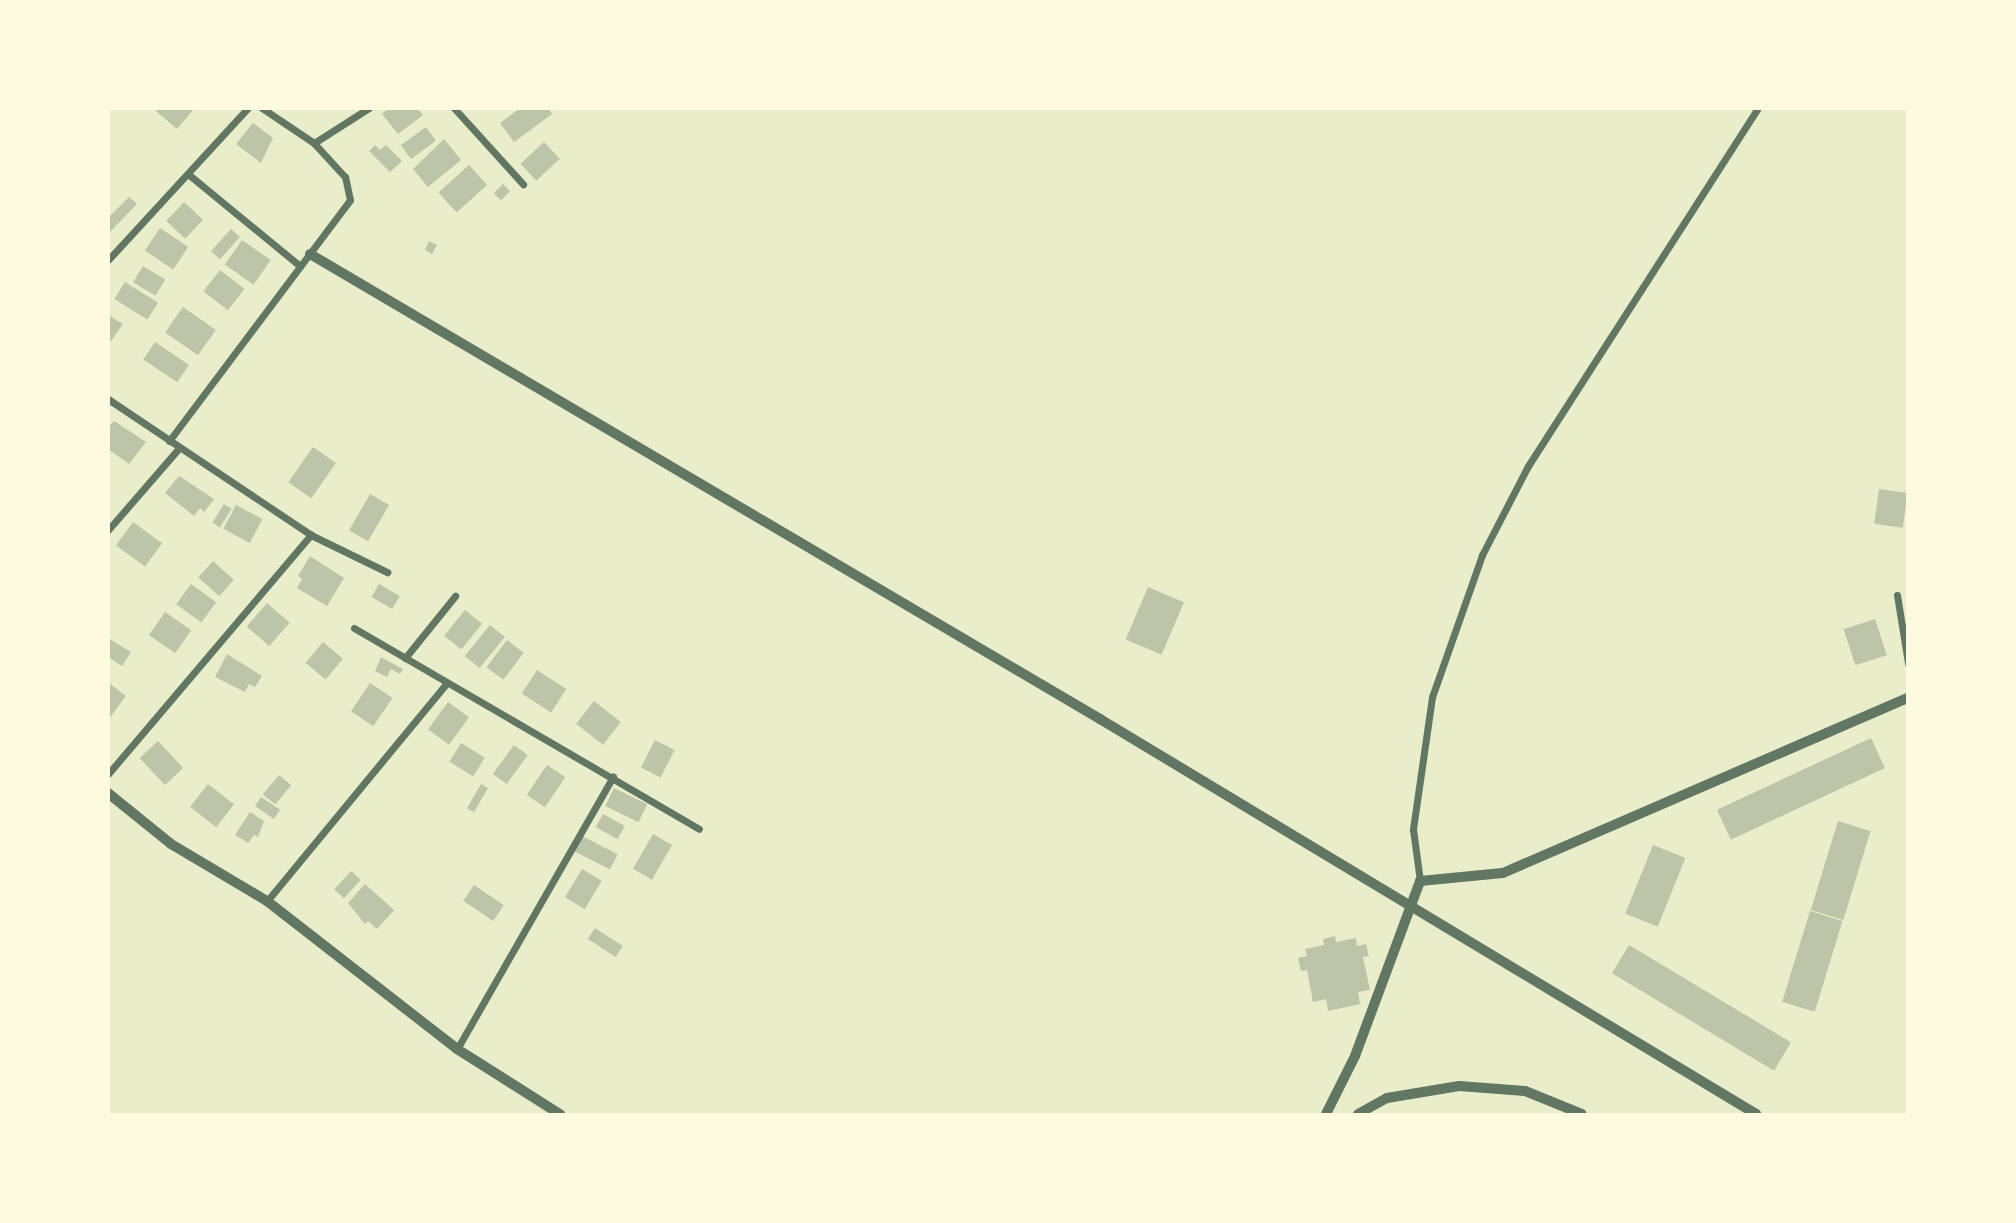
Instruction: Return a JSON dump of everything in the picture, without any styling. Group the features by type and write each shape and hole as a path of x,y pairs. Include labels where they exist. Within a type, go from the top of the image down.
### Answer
{"street":[{"path":"108,260 248,108"},
{"path":"169,441 350,200 345,177 314,143 262,108"},
{"path":"314,143 369,108"},
{"path":"454,108 523,184"},
{"path":"1326,1115 1355,1056 1420,881 1413,829 1432,697 1482,555 1528,466 1758,108"},
{"path":"188,174 300,266"},
{"path":"310,254 1101,719 1410,909 1756,1115"},
{"path":"108,398 311,535 387,572"},
{"path":"108,530 179,448"},
{"path":"108,774 311,535"},
{"path":"1896,595 1908,663"},
{"path":"405,658 456,596"},
{"path":"354,628 699,829"},
{"path":"267,901 446,684"},
{"path":"1420,881 1503,873 1908,698"},
{"path":"457,1049 613,777"},
{"path":"108,793 171,844 267,901 457,1049 560,1115"},
{"path":"1358,1115 1387,1098 1459,1086 1525,1091 1582,1115"}],"building":[{"path":"159,108 195,108 177,129 156,111"},
{"path":"389,108 417,108 423,115 398,134 382,114"},
{"path":"520,108 548,108 552,114 514,142 500,123"},
{"path":"253,123 273,138 261,163 236,144"},
{"path":"426,127 436,141 411,159 401,145"},
{"path":"444,139 461,160 428,187 413,169"},
{"path":"544,142 560,159 536,181 521,164"},
{"path":"375,145 380,150 386,145 402,161 390,172 369,151"},
{"path":"469,165 487,185 457,212 439,192"},
{"path":"503,184 510,191 501,200 494,193"},
{"path":"129,197 137,204 108,234 108,218"},
{"path":"184,202 203,220 185,239 166,221"},
{"path":"160,228 188,247 173,269 145,250"},
{"path":"231,229 240,237 220,259 211,251"},
{"path":"242,240 271,260 253,285 225,265"},
{"path":"429,241 437,245 432,254 425,250"},
{"path":"143,266 165,279 156,296 133,282"},
{"path":"220,270 244,289 228,310 203,291"},
{"path":"125,282 158,303 147,320 114,299"},
{"path":"183,307 216,330 198,355 165,332"},
{"path":"108,315 123,324 108,345"},
{"path":"155,342 189,365 177,382 143,359"},
{"path":"114,421 146,442 129,464 108,449 108,428"},
{"path":"313,447 336,463 311,498 288,482"},
{"path":"179,476 214,499 204,512 200,508 194,516 165,493"},
{"path":"1879,489 1908,493 1903,528 1874,524"},
{"path":"370,494 389,505 368,541 349,530"},
{"path":"224,504 232,509 220,527 212,523"},
{"path":"236,505 262,519 250,543 223,529"},
{"path":"133,522 162,543 145,567 116,545"},
{"path":"310,556 344,578 327,606 297,588 302,579 298,576"},
{"path":"213,561 234,580 219,596 198,577"},
{"path":"191,584 216,602 201,622 176,604"},
{"path":"379,584 400,596 392,609 372,597"},
{"path":"1148,587 1184,602 1162,655 1126,639"},
{"path":"267,603 290,623 269,646 247,626"},
{"path":"465,610 482,624 461,649 444,636"},
{"path":"165,612 191,630 175,653 149,635"},
{"path":"1875,619 1887,655 1855,665 1844,629"},
{"path":"490,625 505,637 480,668 465,656"},
{"path":"108,638 131,652 122,666 108,657"},
{"path":"507,640 524,653 503,680 487,667"},
{"path":"323,642 343,659 326,679 306,663"},
{"path":"227,654 262,676 255,687 249,684 245,692 215,677"},
{"path":"381,657 403,669 400,674 391,669 387,677 375,671"},
{"path":"537,670 566,689 551,713 522,693"},
{"path":"370,683 392,698 373,726 351,711"},
{"path":"110,684 126,696 108,720 108,686"},
{"path":"594,701 621,722 603,745 576,724"},
{"path":"448,702 469,717 449,745 428,730"},
{"path":"1871,738 1885,768 1731,840 1717,810"},
{"path":"655,740 675,750 661,778 641,768"},
{"path":"158,741 183,768 165,785 140,758"},
{"path":"461,743 485,758 473,776 449,762"},
{"path":"514,745 528,755 507,784 493,774"},
{"path":"547,765 565,777 545,807 527,795"},
{"path":"279,775 291,785 275,804 263,794"},
{"path":"208,784 234,804 216,827 190,807"},
{"path":"481,784 488,788 474,812 467,808"},
{"path":"614,788 647,804 638,822 605,806"},
{"path":"261,797 280,810 274,819 255,806"},
{"path":"250,812 264,821 258,837 254,835 248,843 235,835"},
{"path":"603,814 625,826 618,839 596,827"},
{"path":"1838,821 1871,831 1843,920 1811,910"},
{"path":"653,834 672,845 652,880 633,869"},
{"path":"582,836 618,854 610,869 574,851"},
{"path":"1653,845 1685,858 1658,927 1625,914"},
{"path":"582,869 602,881 585,909 565,897"},
{"path":"351,871 361,880 344,898 334,890"},
{"path":"365,884 394,910 377,929 368,921 365,924 348,903"},
{"path":"474,885 504,905 493,921 463,901"},
{"path":"1810,911 1843,921 1815,1012 1782,1002"},
{"path":"595,928 623,946 616,957 588,939"},
{"path":"1335,936 1336,942 1356,938 1357,946 1366,944 1369,956 1363,957 1370,990 1358,992 1360,1004 1328,1011 1326,999 1313,1002 1307,970 1301,971 1298,958 1307,956 1305,949 1324,945 1323,939"},
{"path":"1629,945 1791,1042 1774,1071 1612,973"}]}
